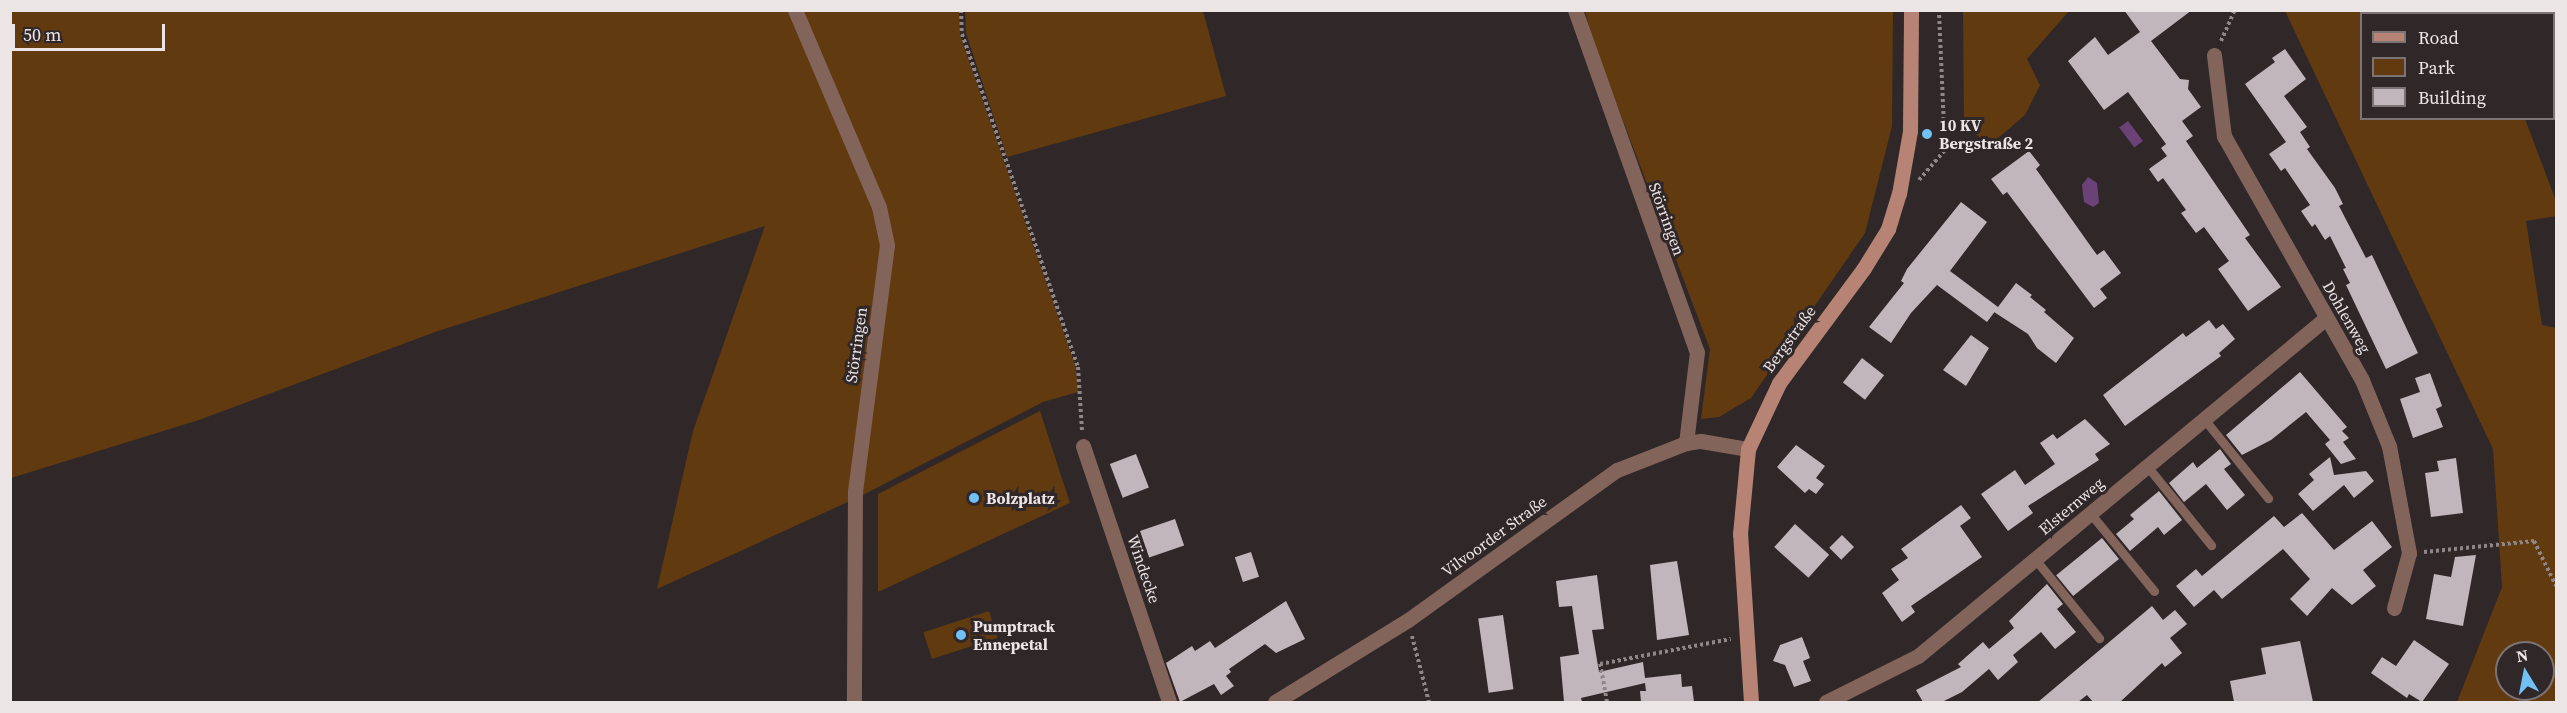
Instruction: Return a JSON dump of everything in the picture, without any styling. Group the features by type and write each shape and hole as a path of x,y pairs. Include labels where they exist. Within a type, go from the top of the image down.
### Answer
{"street":[{"name":"Störringen","path":"795,10 879,207 887,245 855,491 854,702"},
{"name":"Störringen","path":"1575,10 1697,352 1686,443"},
{"name":"Bergstraße","path":"1751,702 1740,534 1748,449 1779,382 1864,268 1888,229 1899,195 1910,131 1911,10"},
{"name":"Dohlenweg","path":"2214,55 2224,136 2362,380 2389,446 2409,553 2394,608"},
{"name":"Elsternweg","path":"1826,702 1918,656 2326,318"},
{"name":"Vilvoorder Straße","path":"1275,702 1408,620 1617,470 1686,443 1701,441 1748,449"},
{"name":"Windecke","path":"1083,446 1169,702"}],"lane":[{"path":"2204,419 2268,498"},
{"path":"2146,466 2211,545"},
{"path":"2090,513 2154,591"},
{"path":"2035,559 2099,638"}],"path":[{"path":"961,10 962,34 1078,367 1083,446"},
{"path":"1899,195 1929,173 1946,150 1939,10"},
{"path":"2214,55 2235,10"},
{"path":"2409,553 2534,541 2556,586"},
{"path":"1408,620 1429,702"},
{"path":"1607,702 1600,664 1716,642"}],"green space":[{"path":"2406,10 2411,12 2360,12 2360,120 2525,120 2556,201 2556,216 2526,221 2542,325 2556,328 2556,702 2457,702 2502,587 2493,449 2285,11"},
{"path":"11,11 789,11 882,232 850,501 657,589 693,431 765,226 435,332 199,420 11,478"},
{"path":"799,11 959,11 960,35 1076,368 1078,392 1043,402 857,498 892,244"},
{"path":"965,11 1203,11 1226,96 1007,157 966,33"},
{"path":"1585,11 1893,11 1892,126 1865,233 1751,398 1719,417 1701,419 1710,349 1595,47"},
{"path":"1963,11 2069,11 2027,59 2040,85 2025,115 1990,145 1964,125"},
{"name":"Bolzplatz","path":"1040,411 1070,503 878,592 878,494"},
{"name":"Pumptrack Ennepetal","path":"989,611 998,638 932,659 923,632"}],"shaded area":[{"path":"2128,121 2143,141 2134,148 2119,128"},
{"path":"2088,177 2097,183 2099,203 2093,207 2084,202 2082,185"}],"building":[{"path":"2124,10 2192,10 2151,41 2180,79 2189,80 2188,89 2201,107 2182,121 2193,136 2186,141 2250,235 2245,238 2281,287 2248,311 2218,269 2229,261 2204,227 2196,233 2181,213 2186,210 2163,178 2158,182 2149,169 2167,156 2161,148 2166,144 2128,92 2104,110 2068,61 2095,37 2108,55 2140,32"},
{"path":"2285,49 2306,79 2284,96 2307,127 2300,132 2310,147 2307,149 2335,188 2343,204 2339,206 2366,258 2372,255 2418,353 2386,369 2346,285 2350,283 2343,269 2346,268 2330,236 2325,240 2315,224 2312,227 2301,211 2310,205 2285,168 2281,171 2269,154 2286,142 2245,84 2275,62 2272,58"},
{"path":"2029,151 2040,165 2036,169 2097,255 2104,250 2121,273 2100,289 2107,298 2094,308 2007,192 2003,195 1991,179"},
{"path":"1961,202 1987,222 1950,271 1998,307 2016,283 2032,295 2030,297 2046,310 2044,312 2074,338 2056,363 2037,348 2028,334 1994,312 1987,322 1937,285 1911,313 1891,343 1869,327 1904,283 1901,281 1907,269"},
{"path":"2209,320 2216,329 2223,324 2235,339 2219,353 2221,356 2125,426 2103,395 2183,333 2186,337"},
{"path":"1971,335 1989,348 1966,386 1943,370"},
{"path":"1862,358 1884,375 1865,400 1843,382"},
{"path":"2300,372 2347,427 2342,431 2349,438 2343,442 2356,459 2341,464 2325,444 2330,440 2306,412 2271,440 2242,455 2226,435"},
{"path":"2430,373 2442,406 2436,409 2443,427 2413,438 2400,399 2420,392 2415,378"},
{"path":"2085,419 2110,444 2095,454 2099,460 2028,506 2033,513 2008,531 1981,494 2015,470 2025,485 2055,464 2040,443 2053,434 2057,439"},
{"path":"1796,445 1825,466 1816,478 1824,484 1816,494 1809,489 1805,493 1777,467"},
{"path":"2220,449 2231,464 2224,469 2245,495 2227,510 2206,484 2184,502 2169,483 2193,462 2197,468"},
{"path":"1136,454 1149,488 1123,498 1110,464"},
{"path":"2330,457 2334,475 2366,471 2374,481 2354,498 2344,485 2313,511 2298,494 2314,480 2309,474"},
{"path":"2456,458 2463,513 2431,517 2425,473 2439,471 2437,461"},
{"path":"2159,491 2182,520 2164,535 2158,527 2130,551 2116,534 2134,519 2130,515"},
{"path":"1961,505 1971,518 1960,526 1982,557 1911,606 1915,612 1902,622 1882,593 1899,580 1891,569 1908,558 1901,549"},
{"path":"2302,513 2334,550 2372,521 2392,547 2363,570 2376,586 2352,605 2332,588 2307,616 2290,599 2310,579 2283,549 2222,599 2214,590 2194,607 2176,586 2196,569 2202,576 2274,516 2284,527"},
{"path":"1175,519 1184,545 1149,558 1140,531"},
{"path":"1795,524 1829,555 1808,578 1774,547"},
{"path":"1842,535 1854,547 1841,560 1829,548"},
{"path":"2102,538 2119,559 2073,596 2056,575"},
{"path":"1251,552 1259,577 1243,582 1235,557"},
{"path":"2476,555 2463,626 2426,619 2434,574 2451,577 2455,557"},
{"path":"1677,561 1689,635 1657,640 1650,565"},
{"path":"1597,575 1604,629 1592,630 1599,672 1643,662 1645,678 1681,674 1682,687 1692,686 1694,702 1641,702 1640,691 1646,691 1645,683 1581,698 1582,702 1564,702 1560,657 1579,654 1572,606 1559,607 1556,581"},
{"path":"2047,584 2063,604 2057,609 2076,632 2055,649 2041,632 2013,655 2018,662 1998,680 1989,669 1962,692 1942,702 1923,702 1916,690 1961,667 1958,664 1983,642 1989,649 2014,628 2009,621"},
{"path":"1286,601 1305,639 1276,653 1265,644 1229,669 1231,672 1226,676 1234,686 1221,695 1214,684 1180,702 1166,663 1192,646 1195,651 1210,641 1215,648"},
{"path":"2152,606 2163,620 2175,610 2187,624 2170,638 2182,653 2165,667 2162,663 2120,702 2093,702 2087,695 2078,702 2038,702"},
{"path":"1503,615 1513,689 1489,693 1478,618"},
{"path":"1802,637 1810,658 1803,661 1811,681 1794,687 1785,665 1773,661 1780,645"},
{"path":"2414,640 2449,664 2422,702 2409,694 2407,698 2371,673 2382,657 2396,666"},
{"path":"2300,641 2313,702 2234,702 2230,681 2266,674 2261,648"}],"place":[{"name":"10 KV Bergstraße 2","path":"1927,134"},
{"name":"Bolzplatz","path":"974,498"},
{"name":"Pumptrack Ennepetal","path":"961,635"}]}
